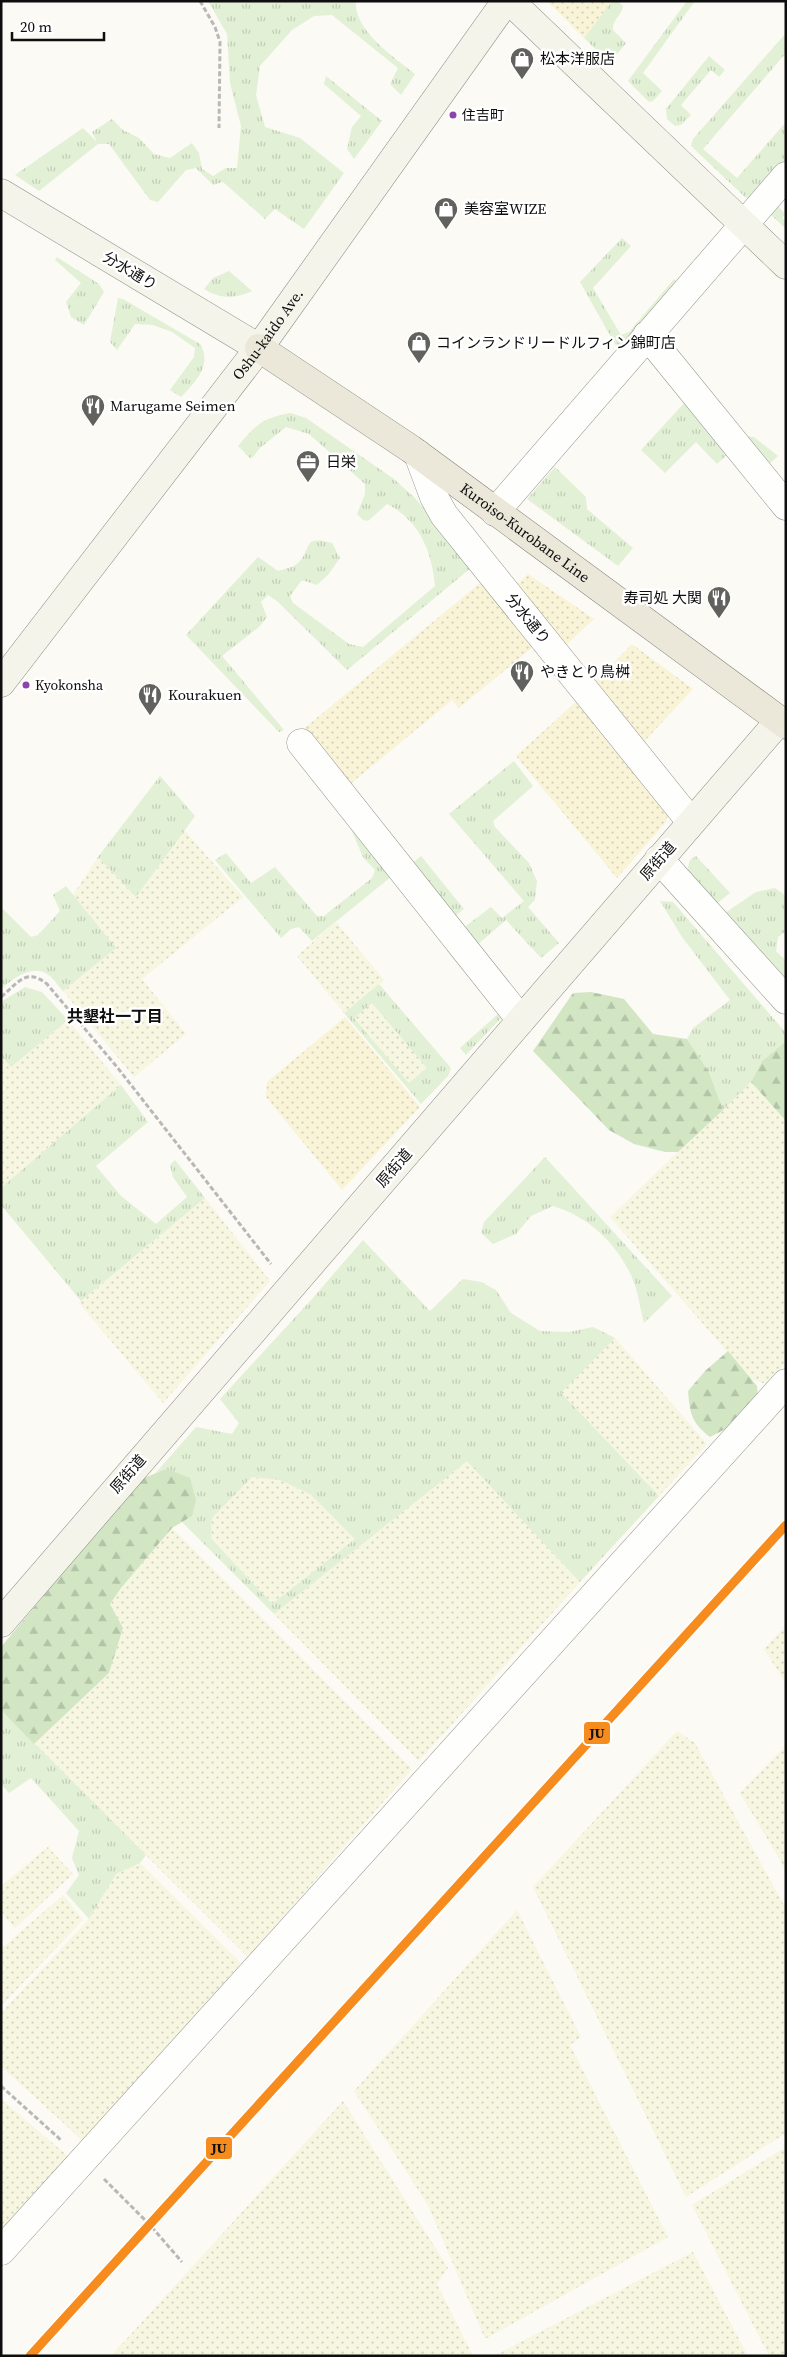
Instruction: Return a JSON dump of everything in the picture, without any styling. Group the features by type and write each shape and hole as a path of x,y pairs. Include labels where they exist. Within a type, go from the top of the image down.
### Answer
{"main road":[{"name":"Kuroiso-Kurobane Line","path":"259,348 418,454 495,512 784,719"}],"street":[{"name":"Oshu-kaido Ave.","path":"1,683 259,348 506,1"},
{"path":"510,1 786,265"},
{"path":"495,512 786,176"},
{"name":"分水通り","path":"1,194 259,348"},
{"path":"647,335 786,506"},
{"name":"分水通り","path":"418,454 434,497 444,514 691,822"},
{"name":"原街道","path":"1,1622 658,859 784,719"},
{"path":"301,743 521,1020"},
{"path":"658,859 786,1000"},
{"path":"1,2251 786,1383"}],"path":[{"path":"200,1 215,27 220,42 219,128"},
{"path":"1,997 27,976 37,976 47,984 117,1067 290,1288"}],"green space":[{"path":"208,1 356,1 357,12 368,33 387,52 415,74 401,95 390,84 398,68 332,15 314,16 292,30 260,66 256,95 265,127 300,138 344,173 304,229 275,209 265,219 223,182 213,185 196,168 186,170 158,202 150,200 109,144 98,144 39,191 15,175 83,128 97,142 92,132 112,119 123,130 139,138 154,154 170,158 192,143 199,153 202,169 213,176 226,168 237,168 241,126 230,83 227,34"},
{"path":"612,1 618,1 623,6 614,22 613,30 626,43 610,63 584,38"},
{"path":"687,1 695,1 643,73 662,91 653,101 649,102 628,81"},
{"path":"786,33 786,53 703,149 737,178 786,122 786,159 753,197 746,198 691,146 693,139"},
{"path":"709,56 725,70 719,77 711,70 681,105 691,115 681,125 675,126 667,119 666,109"},
{"path":"326,76 382,121 354,159 347,149 352,127 361,116 324,84"},
{"path":"778,206 785,214 782,218 786,221 786,229 771,215"},
{"path":"622,238 631,246 593,288 621,335 629,332 674,279 679,284 620,353 580,282"},
{"path":"57,257 99,284 104,292 84,325 71,317 66,302 81,283 55,260"},
{"path":"229,271 252,291 228,297 216,295 204,289 213,278"},
{"path":"118,298 123,299 200,344 204,359 201,373 181,397 170,390 194,357 195,348 172,332 153,325 135,324 117,350 110,342"},
{"path":"686,401 728,454 717,464 696,442 665,473 641,450"},
{"path":"290,413 306,418 394,479 416,499 471,568 347,670 278,602 268,595 261,602 267,617 259,627 222,656 284,730 279,732 186,635 258,557 278,571 297,564 312,542 332,543 340,558 328,575 317,585 302,580 290,596 293,603 349,644 363,647 435,586 427,549 422,538 408,519 387,504 368,521 363,520 357,514 365,494 365,484 309,434 286,427 260,448 251,459 238,446 266,420"},
{"path":"740,435 754,437 778,456 767,466"},
{"path":"555,467 586,497 587,509 633,548 618,566 527,499"},
{"path":"514,761 533,786 493,821 495,827 529,863 537,881 535,900 528,907 559,943 541,958 506,920 476,946 462,929 491,907 502,918 524,901 449,814"},
{"path":"160,776 195,816 136,897 98,857"},
{"path":"354,827 392,876 312,941 299,927 291,929 281,938 215,860 226,853 251,883 275,867 317,916 324,916 372,878 375,870 363,857 351,829"},
{"path":"184,830 243,897 142,979 186,1034 134,1077 63,991 115,948 73,895 98,857 136,897"},
{"path":"421,856 464,909 451,919 410,865"},
{"path":"696,856 730,893 714,906 687,871 690,860"},
{"path":"66,886 116,948 63,991 49,975 41,971 22,974 1,989 1,907 31,937 38,935 60,911 53,895"},
{"path":"775,888 786,896 786,931 778,937 776,951 786,961 786,988 722,915 756,892"},
{"path":"660,901 673,902 786,1033 786,1041 762,1061 751,1082 723,1110 709,1072 687,1039 693,1028 730,1000 682,937"},
{"path":"336,922 384,980 344,1013 297,956"},
{"path":"450,948 504,1015 466,1055 460,1048 498,1014 447,951"},
{"path":"379,984 451,1068 448,1076 421,1104 344,1013","holes":["372,1003 427,1068 409,1083 354,1018"]},
{"path":"25,987 42,992 68,1020 11,1067 1,1056 1,1002"},
{"path":"591,992 624,999 653,1034 687,1039 709,1072 723,1110 678,1152 665,1152 634,1144 609,1130 533,1051 573,993"},
{"path":"372,1003 428,1068 409,1083 354,1018"},
{"path":"68,1020 121,1085 1,1188 1,1056 11,1067"},
{"path":"786,1041 786,1121 751,1082 762,1061"},
{"path":"751,1082 786,1122 786,1362 766,1384 751,1379 610,1217"},
{"path":"121,1085 148,1122 96,1166 121,1196 156,1224 187,1197 173,1177 170,1165 175,1160 205,1198 81,1301 1,1205 1,1188"},
{"path":"545,1157 672,1296 644,1323 635,1286 625,1263 600,1232 578,1217 553,1206 531,1216 516,1234 493,1244 481,1233 484,1222"},
{"path":"205,1198 270,1281 163,1403 79,1303"},
{"path":"363,1240 430,1311 463,1279 481,1282 496,1290 511,1313 540,1331 569,1332 593,1327 615,1338 561,1393 659,1496 580,1582 467,1461 274,1614 145,1485 196,1427 232,1434 239,1423 220,1399","holes":["252,1477 280,1480 310,1494 355,1539 272,1604 211,1538 212,1518"]},
{"path":"615,1338 707,1444 659,1496 561,1393"},
{"path":"728,1351 757,1386 758,1398 737,1423 710,1437 699,1427 693,1418 688,1391 705,1371"},
{"path":"467,1460 580,1582 419,1761 274,1614"},
{"path":"167,1469 190,1478 196,1500 192,1516 172,1528 121,1588 110,1604 123,1628 109,1673 34,1744 1,1710 1,1647 141,1479"},
{"path":"252,1477 280,1480 310,1494 355,1539 272,1604 211,1538 212,1517"},
{"path":"172,1528 412,1769 248,1957 34,1744 109,1673 123,1628 110,1604 121,1588"},
{"path":"786,1625 786,1684 764,1649"},
{"path":"1,1710 146,1855 140,1863 116,1874 89,1919 66,1893 79,1875 72,1858 79,1831 31,1778 9,1793 1,1784"},
{"path":"677,1731 695,1743 786,1909 786,2133 686,2197 533,1887"},
{"path":"786,1745 786,1870 740,1793"},
{"path":"48,1847 73,1874 15,1928 1,1912 1,1886"},
{"path":"140,1863 241,1963 84,2142 1,2066 1,2013 89,1919 116,1874"},
{"path":"63,1895 83,1920 1,2006 1,1949"},
{"path":"517,1910 581,2037 570,2045 668,2237 485,2339 428,2205 354,2091"},
{"path":"1,2099 69,2157 1,2231"},
{"path":"343,2101 448,2268 437,2284 473,2356 111,2356"},
{"path":"786,2147 786,2356 769,2356 692,2205"},
{"path":"693,2252 748,2356 494,2356"}],"sand":[{"path":"547,1 612,1 584,38"},
{"path":"528,574 594,619 564,647 515,587"},
{"path":"480,583 533,647 459,708 452,700 348,786 301,731"},
{"path":"632,644 693,689 641,745 593,684"},
{"path":"578,700 668,815 666,822 617,878 516,756"},
{"path":"345,1017 420,1107 342,1190 266,1097 267,1082"}],"transit line":[{"name":"JU","path":"30,2356 786,1525"}],"place":[{"name":"松本洋服店","path":"522,80"},
{"name":"住吉町","path":"453,115"},
{"name":"美容室WIZE","path":"446,230"},
{"name":"コインランドリードルフィン錦町店","path":"419,364"},
{"name":"Marugame Seimen","path":"93,427"},
{"name":"日栄","path":"308,483"},
{"name":"寿司処 大関","path":"719,619"},
{"name":"Kyokonsha","path":"26,685"},
{"name":"やきとり鳥桝","path":"522,693"},
{"name":"Kourakuen","path":"150,716"}],"district":[{"name":"共墾社一丁目","path":"115,1016"}]}
